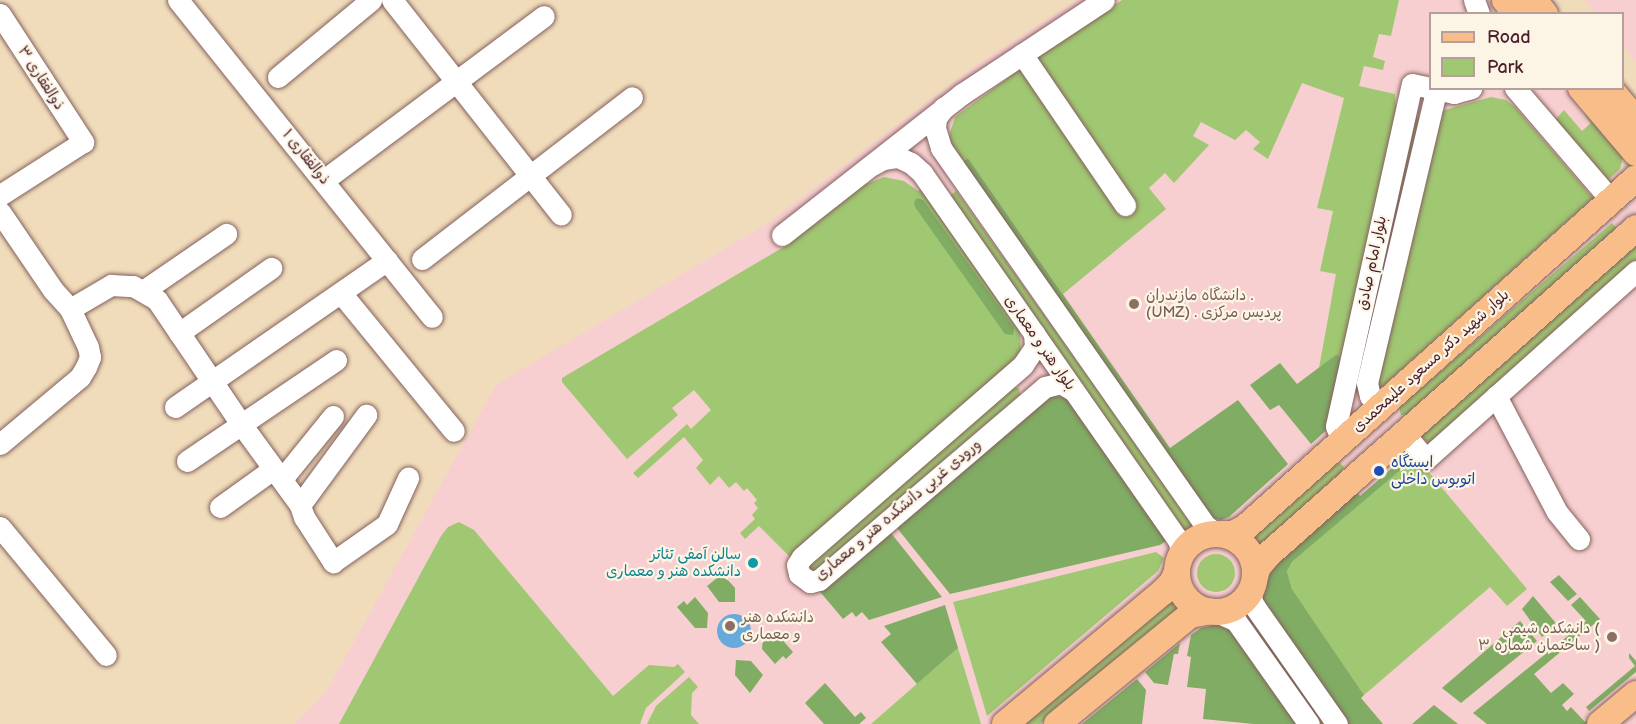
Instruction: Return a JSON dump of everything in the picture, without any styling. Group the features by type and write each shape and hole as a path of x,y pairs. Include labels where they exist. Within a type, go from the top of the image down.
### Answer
{"main road":[{"path":"1505,0 1514,12"},
{"path":"1534,0 1543,12"},
{"path":"1583,90 1636,153"},
{"path":"1611,90 1636,120"},
{"name":"بلوار شهید دکتر مسعود علیمحمدی","path":"1219,534 1231,534 1246,527 1636,178"},
{"path":"1057,724 1190,615 1238,605 1254,581 1258,567 1269,554 1636,228 1611,200"},
{"path":"1379,408 1404,434"},
{"path":"1342,441 1366,468"},
{"path":"1005,724 1163,592 1193,542 1204,536 1219,534 1237,540 1246,549 1254,564 1254,581"},
{"path":"1178,567 1179,584 1185,596 1194,605 1212,611"},
{"path":"1600,724 1636,694"}],"street":[{"name":"ذوالفقاری ۱","path":"178,0 432,317"},
{"path":"278,77 371,0"},
{"path":"392,0 458,81 561,215"},
{"path":"782,236 944,107 1104,0"},
{"name":"ذوالفقاری ۳","path":"0,14 83,142 0,195"},
{"path":"324,180 544,16"},
{"path":"1022,54 1125,205"},
{"name":"بلوار امام صادق","path":"1342,441 1336,426 1412,84 1429,88"},
{"path":"1436,90 1454,93 1464,90"},
{"name":"بلوار امام صادق","path":"1379,408 1370,396 1367,383 1436,90"},
{"path":"1517,90 1611,200"},
{"path":"422,260 632,97"},
{"name":"بلوار هنر و معماری","path":"944,107 936,118 934,129 942,148 1206,526 1219,534"},
{"name":"بلوار هنر و معماری","path":"872,165 893,157 903,159 915,166 1177,538 1180,545 1178,567"},
{"path":"0,212 53,290 70,309 88,346 90,357 80,377 0,444"},
{"path":"143,291 226,234"},
{"path":"175,407 387,260"},
{"path":"179,333 271,268"},
{"path":"1404,434 1426,459 1636,271"},
{"path":"70,309 111,285 133,286 157,300 241,424 300,505 304,517 333,562 387,525 408,478"},
{"path":"341,293 454,431"},
{"name":"ورودی غربی دانشکده هنر و معماری","path":"1034,333 1035,347 1023,365 802,556 797,565 799,574 810,582 819,580 1045,387 1061,382 1074,391"},
{"path":"188,461 336,360"},
{"path":"1496,396 1557,512 1579,539"},
{"path":"300,505 366,415"},
{"path":"220,507 277,474 333,416"},
{"path":"0,527 106,655"},
{"path":"1254,581 1251,600 1255,607 1337,724"},
{"path":"1212,611 1236,621 1309,724"}],"shaded area":[{"name":"دانشگاه مازندران . (UMZ) . پردیس مرکزی","path":"1077,0 1492,0 1503,12 1429,12 1429,90 1570,90 1624,152 1620,168 1636,187 1636,724 295,724 326,692 496,385 768,223 979,63"},
{"path":"1585,0 1636,0 1636,61 1624,46 1624,12 1595,12"}],"green space":[{"path":"1122,0 1399,0 1391,36 1379,34 1373,57 1385,61 1383,70 1364,66 1359,86 1395,94 1397,118 1342,361 1337,354 1319,368 1336,274 1320,271 1333,211 1317,208 1344,98 1302,83 1268,159 1253,149 1260,142 1246,130 1235,140 1201,122 1193,136 1209,145 1174,183 1165,173 1149,188 1166,209 1063,294 968,158 961,162 948,139 955,117 1024,66 1076,126 1081,122 1032,60"},
{"path":"1491,97 1506,100 1515,107 1593,198 1380,389 1376,384 1441,111"},
{"path":"1564,110 1582,131 1591,123 1585,115 1589,112 1624,152 1620,169 1608,180 1554,121"},
{"path":"1414,117 1420,118 1360,392 1355,393"},
{"path":"968,158 1170,448 1238,400 1288,464 1229,517 1221,520 1212,518 959,164"},
{"path":"884,177 904,181 918,191 922,189 1020,329 1021,354 791,558 759,526 745,539 740,533 755,519 752,515 758,508 754,503 757,500 747,488 744,491 736,482 729,488 719,476 710,485 696,468 703,460 684,437 638,478 633,473 687,424 691,429 711,410 694,390 672,408 678,415 627,459 562,382 562,378 787,245 864,185"},
{"path":"956,191 1193,524 1191,531 1183,530 950,196"},
{"path":"917,198 923,200 1014,328 1013,335 1005,334 915,207 914,202"},
{"path":"1612,223 1617,229 1407,415 1401,415 1399,407"},
{"path":"1632,244 1636,245 1636,264 1430,443 1425,440 1421,434"},
{"path":"1337,354 1342,361 1330,427 1311,444 1279,405 1270,410 1250,385 1280,363 1297,384"},
{"path":"1013,387 1019,388 1020,395 814,571 811,570 808,564"},
{"path":"1055,396 1070,398 1172,537 1160,545 950,594 893,523 1043,398"},
{"path":"1399,446 1416,457 1292,562 1287,571 1292,589 1364,695 1361,698 1383,724 1342,724 1260,608 1264,565 1352,487 1360,496 1406,456"},
{"path":"1416,457 1527,589 1507,606 1490,587 1364,695 1292,589 1287,571 1292,562"},
{"path":"1339,462 1344,467 1342,472 1260,545 1252,544 1253,536"},
{"path":"459,522 474,530 613,696 649,665 674,667 678,664 685,672 646,708 640,724 339,724 441,536 448,527"},
{"path":"887,528 942,597 869,620 862,612 856,617 852,612 843,619 816,587"},
{"path":"1156,552 1164,558 1158,571 987,716 953,602"},
{"path":"1216,554 1230,559 1235,573 1230,587 1216,592 1202,587 1197,573 1202,559"},
{"path":"718,569 735,588 735,602 719,602 707,586 717,578 714,573"},
{"path":"1559,575 1577,594 1568,601 1550,582"},
{"path":"1533,596 1555,622 1554,628 1542,637 1522,609"},
{"path":"695,597 708,613 707,628 695,628 677,607 684,601 687,605"},
{"path":"1580,597 1600,619 1534,674 1551,693 1563,683 1574,694 1562,705 1567,711 1571,707 1585,722 1593,716 1589,724 1487,724 1473,713 1586,621 1571,605"},
{"path":"1174,602 1177,605 1176,612 1040,724 1023,724 1169,603"},
{"path":"945,605 958,648 917,684 881,642 891,634 884,626"},
{"path":"1520,621 1537,641 1461,703 1442,688"},
{"path":"1218,624 1230,627 1300,724 1254,724 1203,719 1206,689 1187,687 1191,657 1187,656 1191,635 1201,628"},
{"path":"1254,626 1256,626 1330,724 1316,724"},
{"path":"763,636 779,636 793,652 786,659 783,656 775,664 762,649"},
{"path":"1180,643 1178,654 1174,654 1168,685 1154,683 1145,672"},
{"path":"958,648 981,724 871,724"},
{"path":"1629,653 1636,661 1636,672 1589,711 1586,707 1635,666 1629,658"},
{"path":"736,660 751,661 763,675 750,693 735,675"},
{"path":"689,677 698,687 692,693 691,715 699,724 647,724 656,706"},
{"path":"1137,679 1146,690 1142,724 1082,724"},
{"path":"825,683 855,717 861,712 866,718 859,724 824,724 805,703"},
{"path":"1434,705 1458,724 1412,724"}],"water":[{"path":"734,614 746,619 751,631 746,643 734,648 722,643 717,631 722,619"}],"place":[{"name":"دانشگاه مازندران . (UMZ) . پردیس مرکزی","path":"1134,304"},
{"name":"ایستگاه اتوبوس داخلی","path":"1379,471"},
{"name":"سالن آمفی تئاتر دانشکده هنر و معماری","path":"753,563"},
{"name":"دانشکده هنر و معماری","path":"730,626"},
{"name":"دانشکده شیمی ( ساختمان شماره ۳ )","path":"1612,637"}]}
